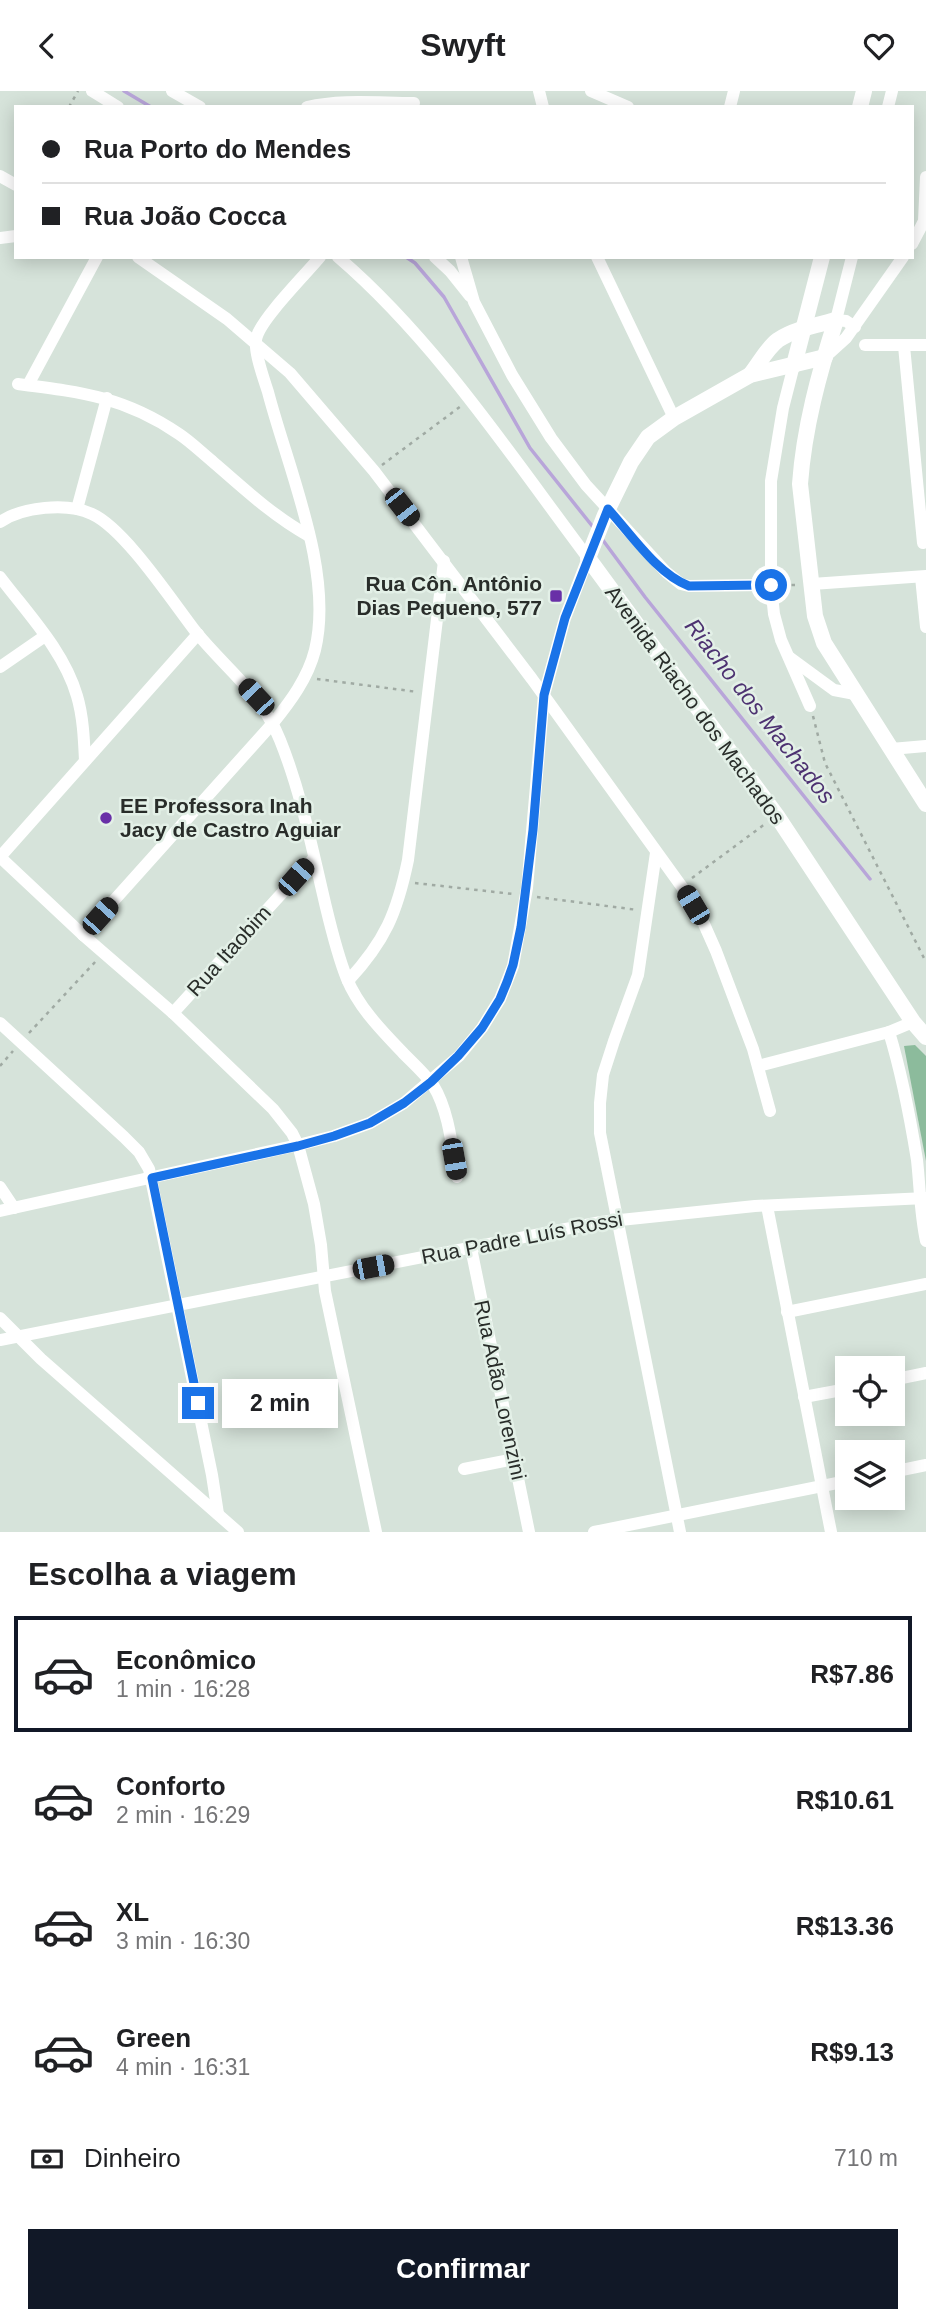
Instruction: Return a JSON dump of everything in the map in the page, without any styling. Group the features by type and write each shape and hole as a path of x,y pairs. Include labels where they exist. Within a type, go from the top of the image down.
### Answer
{"main road":[{"path":"794,365 822,259"},
{"path":"750,375 775,343 804,329 836,320"},
{"path":"836,320 815,392 801,465 800,484 815,616 824,643 926,804"},
{"path":"588,558 606,512 640,445 657,430 750,375 825,357"},
{"name":"Avenida Riacho dos Machados","path":"588,558 776,816 913,1022 926,1037"}],"street":[{"path":"92,91 115,105"},
{"path":"172,91 196,105"},
{"path":"326,102 336,91"},
{"path":"591,91 613,96"},
{"path":"315,105 326,102 413,100"},
{"path":"914,240 925,221 926,177"},
{"path":"96,259 23,385 107,398 131,407 182,435 281,520 309,536"},
{"path":"141,259 256,341 290,373 374,471 544,695 681,886 704,924 758,1066 770,1111"},
{"path":"83,935 273,723 304,677 314,652 320,619 319,585 309,536 256,341 262,327 318,259"},
{"name":"Avenida Riacho dos Machados","path":"340,259 392,309 470,400 588,558"},
{"path":"437,259 474,302 512,375 571,468 606,512 666,572 689,586 771,585"},
{"path":"462,259 474,302"},
{"path":"598,259 674,418"},
{"path":"851,259 836,320 846,321 855,327"},
{"path":"825,357 855,327 902,259"},
{"path":"865,345 926,345"},
{"path":"904,346 923,543"},
{"path":"794,365 774,451 771,481 771,585 774,614 788,657 810,706"},
{"path":"77,509 107,398"},
{"path":"0,522 27,510 77,509 92,514 112,527 198,634 256,697 273,723 295,783 336,949 348,981 382,1031 431,1082 443,1108 457,1177"},
{"path":"0,1210 334,1136 370,1123 404,1103 458,1056 482,1028 500,999 513,965 528,877 544,695 565,618 588,558"},
{"path":"348,981 371,956 387,931 404,882 444,561"},
{"path":"811,584 923,576 926,627"},
{"path":"0,577 68,671 78,697 85,761"},
{"path":"198,634 0,857 83,935 173,1013 279,1115 298,1146 314,1204 325,1291 376,1532"},
{"path":"0,667 45,636"},
{"path":"788,657 834,690 855,694"},
{"path":"891,749 926,747"},
{"path":"656,853 638,975 608,1058 600,1103 600,1133 680,1532"},
{"name":"Rua Itaobim","path":"173,1013 314,858"},
{"path":"758,1066 889,1032 913,1022"},
{"path":"0,1023 139,1152 149,1169 218,1514"},
{"path":"889,1032 904,1089 917,1162 926,1241"},
{"path":"0,1187 14,1208"},
{"name":"Rua Padre Luís Rossi","path":"0,1340 617,1220 767,1206 923,1198"},
{"path":"767,1206 831,1532"},
{"name":"Rua Adão Lorenzini","path":"471,1248 529,1532"},
{"path":"787,1312 926,1284"},
{"path":"0,1318 41,1359 238,1532"},
{"path":"905,1377 926,1373"},
{"path":"804,1397 835,1391"},
{"path":"464,1469 514,1459"},
{"path":"905,1469 926,1465"},
{"path":"594,1532 835,1483"}],"path":[{"path":"374,471 470,400"},
{"path":"771,585 811,584"},
{"path":"304,677 428,693"},
{"path":"810,706 825,763 926,963"},
{"path":"681,886 776,816"},
{"path":"0,1066 103,953"}],"green space":[{"path":"915,1045 926,1056 926,1161 904,1046"}],"waterway":[{"name":"Riacho dos Machados","path":"124,91 148,105"},
{"name":"Riacho dos Machados","path":"409,259 444,297 530,448 593,527"},
{"name":"Riacho dos Machados","path":"602,539 645,597 870,879"}],"place":[{"name":"Rua Côn. Antônio Dias Pequeno, 577","path":"556,596"},
{"name":"EE Professora Inah Jacy de Castro Aguiar","path":"106,818"}],"route":[{"path":"198,1403 152,1178 298,1146 370,1123 404,1103 431,1082 482,1028 507,982 521,927 533,830 544,695 565,618 608,509 666,572 681,583 689,586 771,585"}]}
